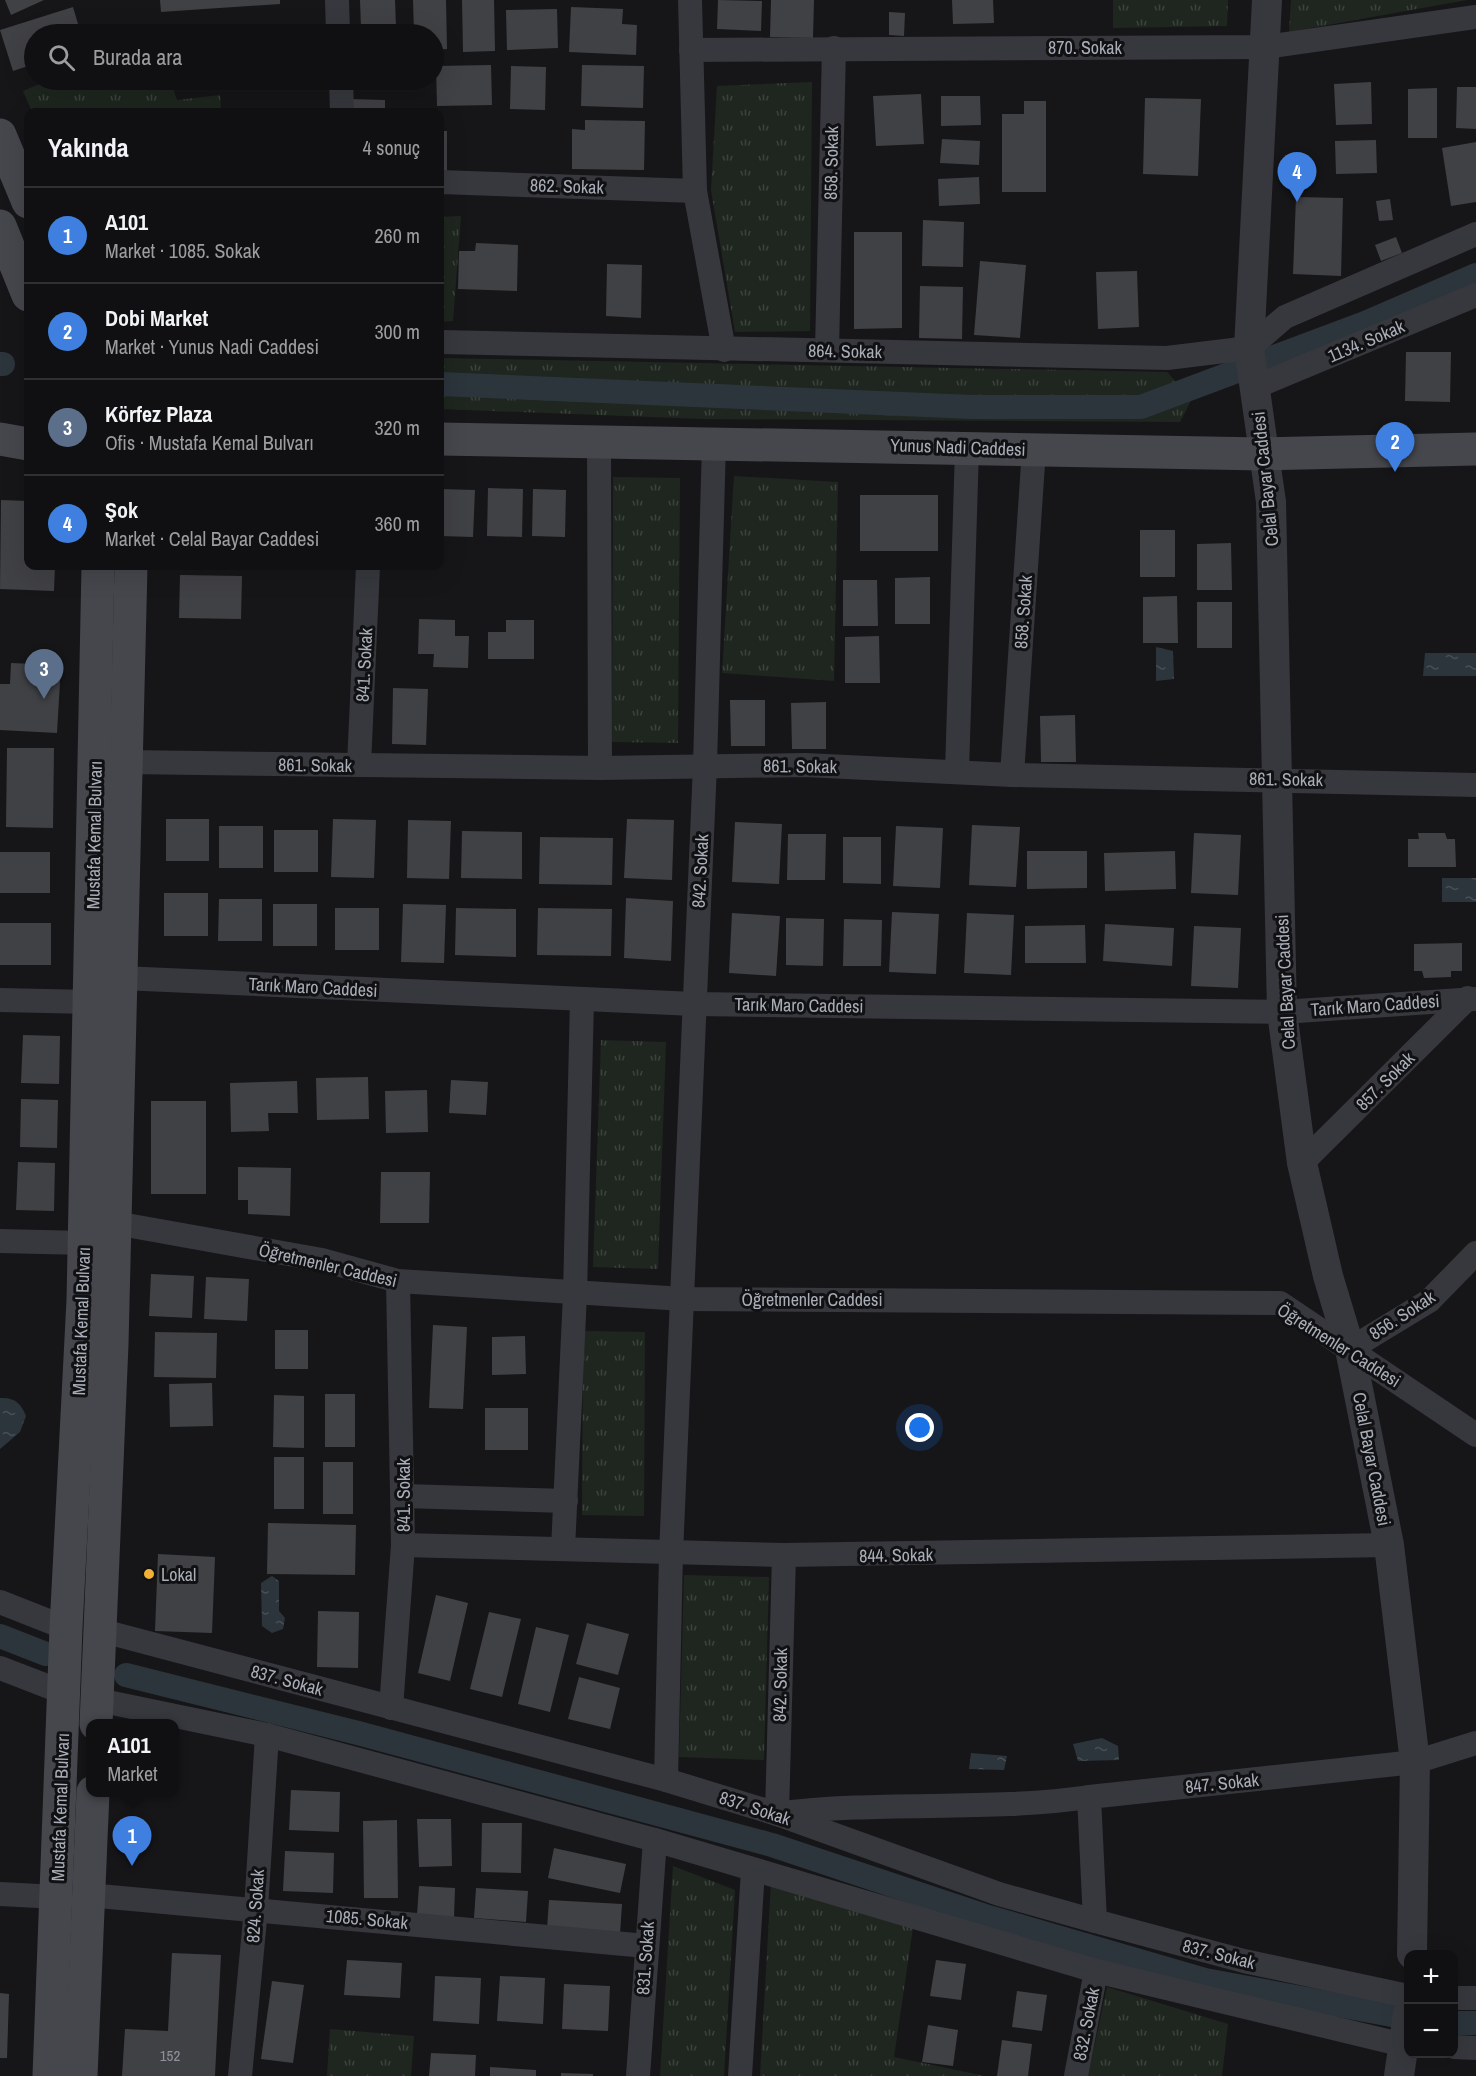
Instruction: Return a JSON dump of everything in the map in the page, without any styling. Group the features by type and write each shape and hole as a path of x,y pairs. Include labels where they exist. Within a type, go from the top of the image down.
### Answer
{"main road":[{"path":"0,135 24,192"},
{"path":"0,226 24,285"},
{"path":"0,425 24,422"},
{"path":"0,439 24,443"},
{"name":"Yunus Nadi Caddesi","path":"444,439 1263,454 1476,449"},
{"name":"Mustafa Kemal Bulvarı","path":"81,2076 65,1693 66,1628 85,1243 98,570"},
{"name":"Mustafa Kemal Bulvarı","path":"97,1712 115,1223 131,570"},
{"name":"Mustafa Kemal Bulvarı","path":"49,2076 73,1895 92,1797"}],"street":[{"path":"337,0 338,24"},
{"path":"690,0 695,191 724,350"},
{"name":"Celal Bayar Caddesi","path":"1267,0 1250,349 1271,502 1279,779 1282,1012 1302,1163 1328,1276 1350,1348 1389,1545 1415,1762 1412,1950"},
{"name":"870. Sokak","path":"692,50 1266,47 1476,17"},
{"name":"858. Sokak","path":"827,350 834,48"},
{"path":"341,90 342,108"},
{"name":"862. Sokak","path":"444,182 695,191"},
{"path":"1250,349 1285,317 1476,234"},
{"name":"1134. Sokak","path":"1255,386 1476,295"},
{"name":"864. Sokak","path":"444,342 1167,358 1250,349"},
{"path":"598,441 600,768"},
{"name":"842. Sokak","path":"666,1780 671,1554 684,1299 705,765 714,443"},
{"path":"957,772 967,449"},
{"name":"858. Sokak","path":"1012,775 1034,449"},
{"name":"841. Sokak","path":"359,765 368,570"},
{"name":"861. Sokak","path":"125,762 600,768 804,765 1012,775 1476,785"},
{"name":"Tarık Maro Caddesi","path":"122,978 694,1004 1282,1012 1472,998"},
{"name":"857. Sokak","path":"1302,1163 1472,998"},
{"path":"563,1549 574,1294 582,999"},
{"path":"0,1000 91,1002"},
{"name":"Öğretmenler Caddesi","path":"115,1223 322,1260 398,1281 574,1294 684,1299 1280,1303 1476,1435"},
{"path":"0,1240 85,1243"},
{"name":"856. Sokak","path":"1350,1348 1429,1301 1476,1253"},
{"name":"841. Sokak","path":"391,1708 403,1545 404,1496 398,1281"},
{"path":"404,1496 566,1501"},
{"name":"844. Sokak","path":"403,1545 671,1554 784,1555 1141,1551 1389,1545"},
{"name":"842. Sokak","path":"777,1814 784,1555"},
{"path":"0,1602 66,1628"},
{"name":"837. Sokak","path":"99,1630 666,1780 777,1814 999,1894 1095,1921 1244,1961 1404,1995"},
{"path":"0,1668 65,1693"},
{"path":"97,1712 149,1719"},
{"path":"179,1723 267,1735 655,1840 1096,1971 1404,2046"},
{"name":"824. Sokak","path":"240,2076 256,1909 267,1735"},
{"name":"847. Sokak","path":"777,1814 833,1807 1045,1804 1089,1797 1415,1762 1476,1743"},
{"path":"1089,1797 1095,1921"},
{"name":"831. Sokak","path":"638,2076 655,1840"},
{"path":"740,2076 753,1870"},
{"name":"1085. Sokak","path":"0,1894 73,1895 256,1909 646,1946"},
{"name":"832. Sokak","path":"1076,2076 1096,1971"},
{"path":"1458,1998 1476,1998"},
{"path":"1458,2047 1476,2048"},
{"path":"1398,2076 1404,2054"}],"green space":[{"path":"1113,0 1228,0 1227,26 1113,28"},
{"path":"1291,0 1467,0 1289,32"},
{"path":"812,82 810,331 735,332 711,190 717,86"},
{"path":"174,90 177,100 220,95 221,108 30,108 23,91"},
{"path":"461,216 453,321 444,322 444,217"},
{"path":"444,358 1167,372 1192,399 1180,422 703,419 444,409"},
{"path":"734,476 838,482 834,681 722,673"},
{"path":"613,477 680,478 678,743 612,742"},
{"path":"601,1040 666,1042 658,1269 593,1267"},
{"path":"583,1331 645,1332 644,1516 582,1515"},
{"path":"684,1575 769,1577 764,1760 679,1757"},
{"path":"673,1866 735,1890 724,2076 660,2076"},
{"path":"771,1882 913,1928 894,2057 985,2076 760,2076"},
{"path":"1107,1987 1228,2024 1222,2076 1088,2076"},
{"path":"330,2029 414,2036 411,2076 327,2076"}],"water":[{"path":"1156,647 1173,651 1174,679 1156,681"},
{"path":"1425,653 1476,653 1476,676 1423,676"},
{"path":"1442,878 1476,878 1476,902 1442,902"},
{"path":"0,1398 16,1402 26,1416 20,1432 0,1449"},
{"path":"272,1576 279,1581 279,1611 285,1618 283,1629 272,1633 262,1626 261,1583"},
{"path":"1102,1738 1118,1746 1119,1760 1078,1761 1073,1744"},
{"path":"971,1753 1007,1756 1004,1770 969,1769"}],"building":[{"path":"5,0 44,0 11,15"},
{"path":"160,0 280,0 280,4 161,12"},
{"path":"360,0 395,0 396,24 361,24"},
{"path":"413,0 446,0 447,49 444,49 444,24 414,24"},
{"path":"462,0 494,0 495,51 463,52"},
{"path":"718,0 762,1 761,31 717,29"},
{"path":"771,0 814,0 813,38 770,37"},
{"path":"952,0 993,0 994,23 953,24"},
{"path":"73,7 78,24 24,24 24,67 13,71 0,30"},
{"path":"571,7 623,9 622,24 637,25 636,55 569,52"},
{"path":"557,9 558,48 507,50 506,10"},
{"path":"889,12 905,13 904,36 889,35"},
{"path":"491,65 492,105 437,106 437,90 444,90 444,66"},
{"path":"582,65 644,66 643,108 581,106"},
{"path":"511,66 546,67 545,110 510,109"},
{"path":"1371,82 1372,124 1336,125 1334,84"},
{"path":"1457,87 1476,87 1476,129 1456,128"},
{"path":"1437,88 1437,138 1408,138 1408,89"},
{"path":"921,94 924,144 876,146 873,96"},
{"path":"941,96 980,96 981,125 941,126"},
{"path":"1145,98 1201,99 1198,176 1143,174"},
{"path":"348,99 385,100 385,108 348,108"},
{"path":"1024,101 1046,101 1046,192 1002,192 1002,114 1024,114"},
{"path":"585,120 645,121 644,170 572,169 572,129 585,130"},
{"path":"444,131 447,131 447,171 444,171"},
{"path":"942,139 980,141 979,165 940,163"},
{"path":"1376,140 1377,173 1336,174 1335,141"},
{"path":"1476,142 1476,202 1451,206 1442,148"},
{"path":"979,177 980,204 939,206 938,179"},
{"path":"1296,197 1343,198 1341,276 1293,274"},
{"path":"1390,199 1393,220 1379,221 1376,201"},
{"path":"923,220 964,222 963,267 922,266"},
{"path":"854,232 902,232 902,328 854,329"},
{"path":"1396,237 1402,253 1381,261 1375,245"},
{"path":"476,243 518,245 517,291 458,289 459,251 475,251"},
{"path":"980,261 1026,265 1020,338 974,335"},
{"path":"607,264 642,265 641,318 606,316"},
{"path":"1137,271 1139,327 1098,329 1096,272"},
{"path":"920,286 963,287 962,339 919,338"},
{"path":"1406,352 1451,352 1450,402 1405,401"},
{"path":"488,488 523,489 522,537 487,536"},
{"path":"444,489 475,490 473,537 444,536"},
{"path":"533,489 566,490 565,537 532,536"},
{"path":"860,495 938,495 938,551 860,551"},
{"path":"1,500 24,501 24,570 55,570 54,591 0,589"},
{"path":"1140,530 1175,530 1175,577 1140,577"},
{"path":"1231,543 1232,590 1197,590 1197,544"},
{"path":"180,575 242,576 241,619 179,618"},
{"path":"930,577 930,624 895,624 895,578"},
{"path":"843,580 877,580 878,626 843,626"},
{"path":"1177,596 1178,643 1143,643 1143,597"},
{"path":"1197,602 1232,602 1232,648 1197,648"},
{"path":"419,619 455,620 455,636 469,636 468,668 433,667 434,654 418,654"},
{"path":"506,620 534,620 534,659 488,659 488,632 506,632"},
{"path":"879,636 880,683 845,683 845,637"},
{"path":"11,663 61,665 57,733 0,730 0,684 10,684"},
{"path":"393,688 428,689 426,745 392,744"},
{"path":"730,700 765,700 765,746 731,746"},
{"path":"826,702 826,749 792,749 791,703"},
{"path":"1075,715 1076,762 1041,762 1040,716"},
{"path":"7,748 54,748 53,828 6,827"},
{"path":"166,819 209,819 209,861 166,861"},
{"path":"333,819 376,820 374,878 331,877"},
{"path":"627,819 674,820 672,880 624,878"},
{"path":"408,820 451,821 449,879 407,878"},
{"path":"735,822 782,824 779,884 732,882"},
{"path":"972,825 1020,827 1016,887 969,885"},
{"path":"219,826 263,826 263,868 219,868"},
{"path":"896,826 943,828 940,888 893,886"},
{"path":"274,830 318,830 318,872 274,872"},
{"path":"462,831 522,832 522,879 461,878"},
{"path":"1194,833 1241,835 1238,895 1191,893"},
{"path":"1418,833 1445,833 1447,839 1455,839 1456,867 1408,867 1408,839 1419,839"},
{"path":"788,834 826,834 825,880 787,880"},
{"path":"540,837 613,838 612,885 539,884"},
{"path":"843,837 881,837 881,884 843,883"},
{"path":"1027,851 1087,851 1087,888 1027,889"},
{"path":"1175,851 1176,889 1105,891 1104,853"},
{"path":"0,852 50,852 50,893 0,893"},
{"path":"164,893 208,893 208,936 164,936"},
{"path":"626,898 673,901 671,961 624,958"},
{"path":"219,899 262,899 262,941 218,941"},
{"path":"273,904 317,904 317,946 273,946"},
{"path":"403,904 446,905 444,963 401,962"},
{"path":"335,908 379,908 379,950 335,950"},
{"path":"456,908 516,909 516,957 455,955"},
{"path":"538,908 612,909 611,956 537,955"},
{"path":"892,912 939,914 936,974 889,972"},
{"path":"732,913 780,916 776,976 729,973"},
{"path":"967,913 1014,915 1011,975 964,973"},
{"path":"786,918 824,919 823,966 786,965"},
{"path":"844,919 882,920 881,966 843,966"},
{"path":"0,923 51,923 51,965 0,965"},
{"path":"1105,924 1174,928 1172,966 1103,961"},
{"path":"1085,925 1086,963 1025,963 1025,926"},
{"path":"1194,926 1241,928 1238,988 1191,986"},
{"path":"1462,943 1462,971 1451,971 1451,977 1424,978 1422,971 1414,971 1414,944"},
{"path":"23,1035 60,1036 59,1084 21,1083"},
{"path":"368,1077 369,1119 317,1120 316,1078"},
{"path":"451,1080 488,1082 486,1115 449,1113"},
{"path":"297,1081 298,1113 268,1113 269,1131 231,1132 230,1083"},
{"path":"427,1090 428,1132 386,1133 385,1091"},
{"path":"21,1099 58,1100 57,1148 20,1147"},
{"path":"151,1101 206,1101 206,1194 151,1194"},
{"path":"18,1162 55,1163 54,1211 16,1210"},
{"path":"238,1167 291,1168 290,1216 248,1214 248,1200 238,1200"},
{"path":"381,1172 430,1172 429,1223 380,1223"},
{"path":"151,1274 194,1276 192,1318 149,1316"},
{"path":"206,1277 249,1279 247,1321 204,1319"},
{"path":"433,1325 467,1327 463,1409 429,1408"},
{"path":"275,1330 308,1330 308,1369 275,1369"},
{"path":"155,1332 217,1333 216,1378 154,1377"},
{"path":"525,1336 526,1374 492,1375 492,1337"},
{"path":"212,1383 213,1426 170,1427 169,1384"},
{"path":"325,1394 355,1394 355,1447 325,1447"},
{"path":"274,1395 304,1396 304,1448 273,1447"},
{"path":"485,1408 528,1408 528,1450 485,1450"},
{"path":"274,1457 304,1457 304,1509 274,1509"},
{"path":"323,1462 353,1462 353,1514 323,1514"},
{"path":"268,1523 356,1525 355,1575 267,1574"},
{"path":"158,1554 215,1557 212,1633 155,1631"},
{"path":"436,1595 468,1603 450,1681 418,1673"},
{"path":"318,1611 359,1612 358,1668 317,1667"},
{"path":"489,1612 521,1619 502,1697 470,1689"},
{"path":"587,1623 629,1634 618,1675 576,1664"},
{"path":"536,1627 569,1635 550,1712 518,1704"},
{"path":"579,1677 620,1688 610,1729 568,1719"},
{"path":"291,1790 340,1792 339,1832 289,1830"},
{"path":"417,1819 451,1819 452,1866 419,1867"},
{"path":"397,1820 398,1898 364,1898 363,1821"},
{"path":"482,1823 522,1823 521,1873 481,1872"},
{"path":"554,1848 626,1864 620,1893 548,1878"},
{"path":"285,1851 334,1853 333,1893 283,1891"},
{"path":"419,1886 455,1888 454,1918 417,1915"},
{"path":"476,1888 528,1891 526,1922 474,1918"},
{"path":"549,1900 622,1904 620,1934 547,1929"},
{"path":"172,1953 221,1955 215,2076 122,2076 125,2029 168,2031"},
{"path":"347,1960 402,1963 400,1998 344,1995"},
{"path":"936,1960 966,1964 961,2000 930,1996"},
{"path":"435,1976 481,1978 479,2024 433,2021"},
{"path":"500,1976 545,1978 543,2024 497,2021"},
{"path":"272,1981 304,1985 293,2063 261,2059"},
{"path":"564,1984 610,1986 608,2031 562,2029"},
{"path":"1017,1991 1047,1995 1042,2031 1012,2027"},
{"path":"0,1993 9,1994 7,2058 0,2058"},
{"path":"928,2025 958,2030 953,2066 922,2062"},
{"path":"1002,2040 1032,2044 1028,2076 997,2076"},
{"path":"431,2053 476,2055 475,2076 429,2076"},
{"path":"490,2067 536,2070 536,2076 490,2076"},
{"path":"561,2073 593,2074 593,2076 561,2076"}],"waterway":[{"path":"444,384 972,407 1141,407 1365,323 1476,275"},
{"path":"0,1636 46,1654"},
{"path":"126,1675 358,1733 772,1845 985,1916 1205,1980 1404,2017"},
{"path":"1458,2023 1476,2023"}],"place":[{"name":"Şok","path":"1297,202"},
{"name":"Dobi Market","path":"1395,472"},
{"name":"Körfez Plaza","path":"44,699"},
{"name":"Lokal","path":"149,1574"},
{"name":"A101","path":"132,1866"}]}
